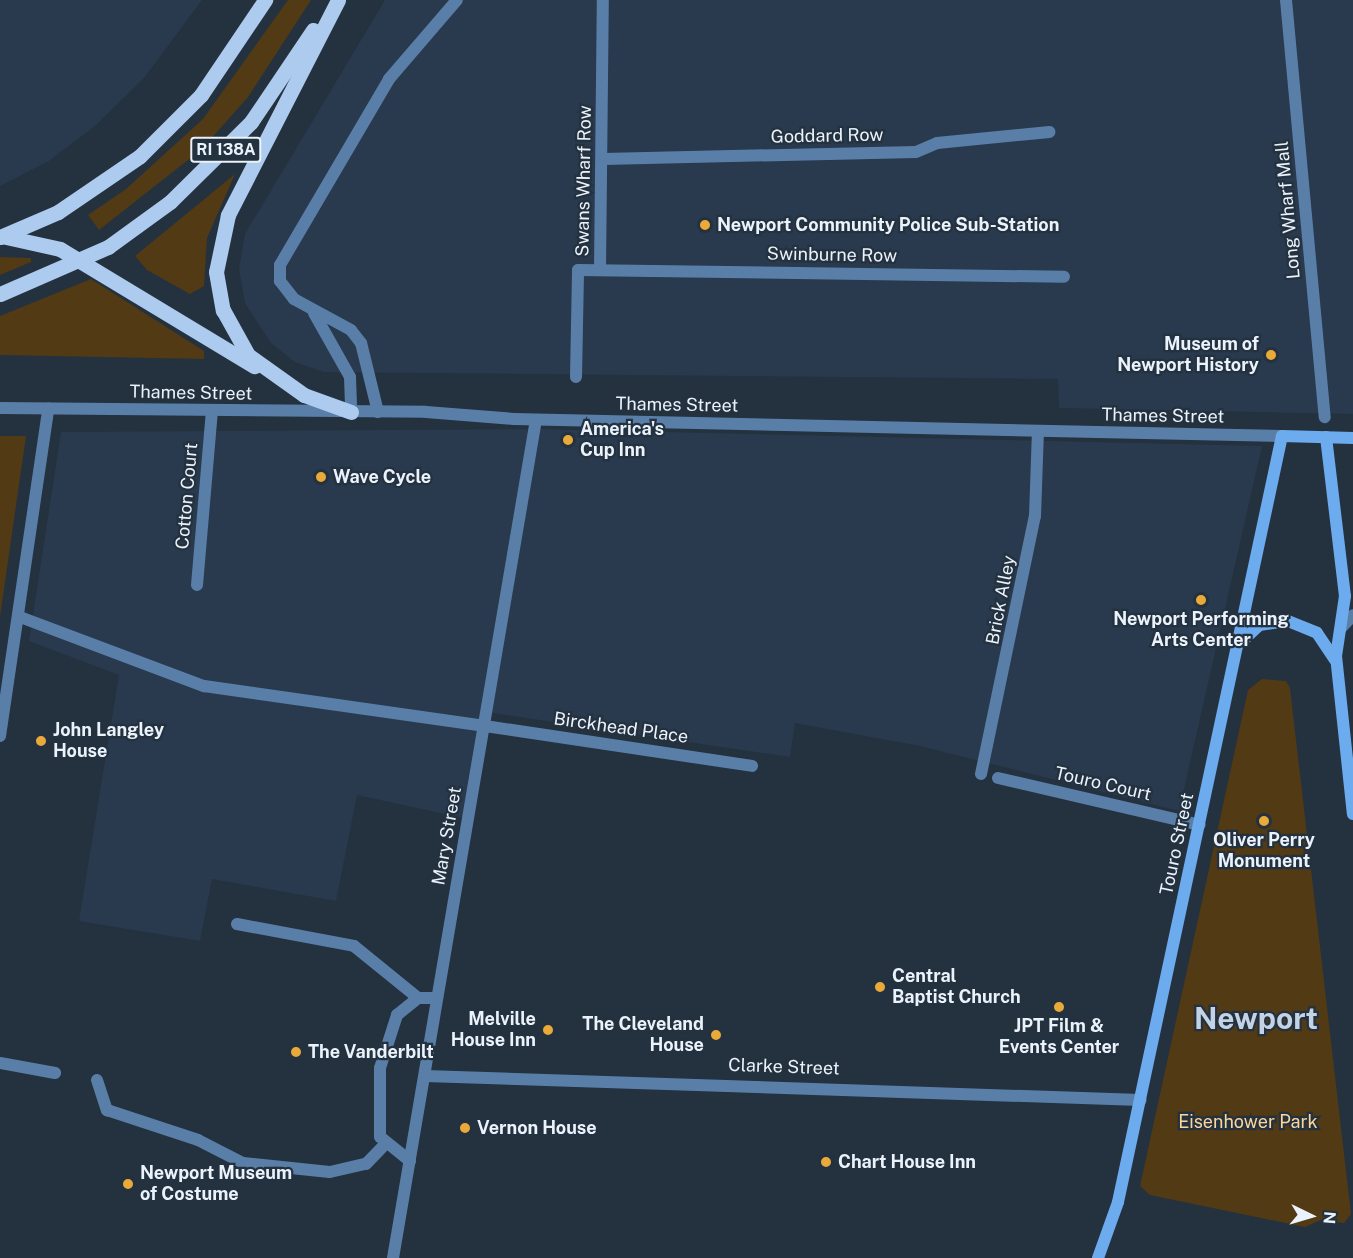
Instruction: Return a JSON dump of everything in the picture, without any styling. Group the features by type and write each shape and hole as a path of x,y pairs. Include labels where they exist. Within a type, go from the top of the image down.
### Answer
{"main road":[{"name":"RI 138A","path":"0,237 58,212 140,156 201,95 265,0"},
{"name":"RI 138A","path":"0,294 81,262 149,219 215,163 268,99 333,0"},
{"path":"272,377 248,355 227,321 217,286 217,249 228,215 338,0"},
{"path":"0,237 40,242 81,262 272,377 316,401 351,412"},
{"name":"Thames Street","path":"1282,436 1353,438"},
{"name":"Touro Street","path":"1098,1258 1116,1212 1282,436"},
{"path":"1326,437 1345,596 1336,664 1350,768 1353,814"},
{"path":"1239,645 1259,625 1288,621 1317,633 1336,664"}],"street":[{"path":"378,412 361,343 351,330 314,313 284,287 282,258 389,79 429,27 457,0"},
{"name":"Swans Wharf Row","path":"576,376 578,270 600,270 603,0"},
{"name":"Long Wharf Mall","path":"1286,0 1325,417"},
{"name":"Goddard Row","path":"603,159 916,152 937,142 1049,132"},
{"name":"Swinburne Row","path":"600,270 1064,277"},
{"path":"314,313 350,377 351,412"},
{"name":"Thames Street","path":"0,408 378,412 536,420 1282,436"},
{"path":"0,736 20,617 48,409"},
{"name":"Cotton Court","path":"197,585 212,411"},
{"name":"Mary Street","path":"393,1258 536,420"},
{"name":"Brick Alley","path":"981,774 1035,516 1038,431"},
{"path":"1342,627 1353,615"},
{"name":"Birckhead Place","path":"20,617 204,686 274,693 752,766"},
{"name":"Touro Court","path":"998,778 1200,825"},
{"path":"237,924 354,946 418,998"},
{"path":"410,1161 386,1143 377,1118 380,1068 397,1015 418,998 436,998"},
{"path":"0,1063 55,1073"},
{"name":"Clarke Street","path":"425,1076 1141,1100"},
{"path":"97,1080 107,1110 198,1140 243,1163 330,1172 366,1164 386,1143"}],"shaded area":[{"path":"0,0 202,0 144,78 96,125 49,161 0,186"},
{"path":"385,0 1353,0 1353,414 1059,408 1058,379 324,372 295,362 271,343 245,303 239,269 245,234"},
{"path":"534,429 1262,446 1179,811 920,746 795,723 790,757 486,712 468,819 357,795 336,901 212,879 200,941 79,921 119,675 29,641 61,432"}],"green space":[{"path":"288,0 311,0 248,97 202,149 99,230 88,215 126,189 203,119"},
{"path":"235,174 207,238 204,286 190,294 147,270 135,256"},
{"path":"0,257 31,258 31,262 0,275"},
{"path":"91,279 204,351 204,359 0,355 0,316"},
{"path":"0,436 26,436 0,617"},
{"name":"Eisenhower Park","path":"1262,679 1286,681 1290,688 1351,1214 1344,1223 1321,1220 1305,1227 1150,1195 1140,1186 1248,690"}],"place":[{"name":"Newport Community Police Sub-Station","path":"705,225"},
{"name":"Museum of Newport History","path":"1271,355"},
{"name":"America's Cup Inn","path":"568,440"},
{"name":"Wave Cycle","path":"321,477"},
{"name":"Newport Performing Arts Center","path":"1201,600"},
{"name":"John Langley House","path":"41,741"},
{"name":"Oliver Perry Monument","path":"1264,821"},
{"name":"Central Baptist Church","path":"880,987"},
{"name":"JPT Film & Events Center","path":"1059,1007"},
{"name":"Melville House Inn","path":"548,1030"},
{"name":"The Cleveland House","path":"716,1035"},
{"name":"The Vanderbilt","path":"296,1052"},
{"name":"Vernon House","path":"465,1128"},
{"name":"Chart House Inn","path":"826,1162"},
{"name":"Newport Museum of Costume","path":"128,1184"}],"district":[{"name":"Newport","path":"1256,1018"}]}
